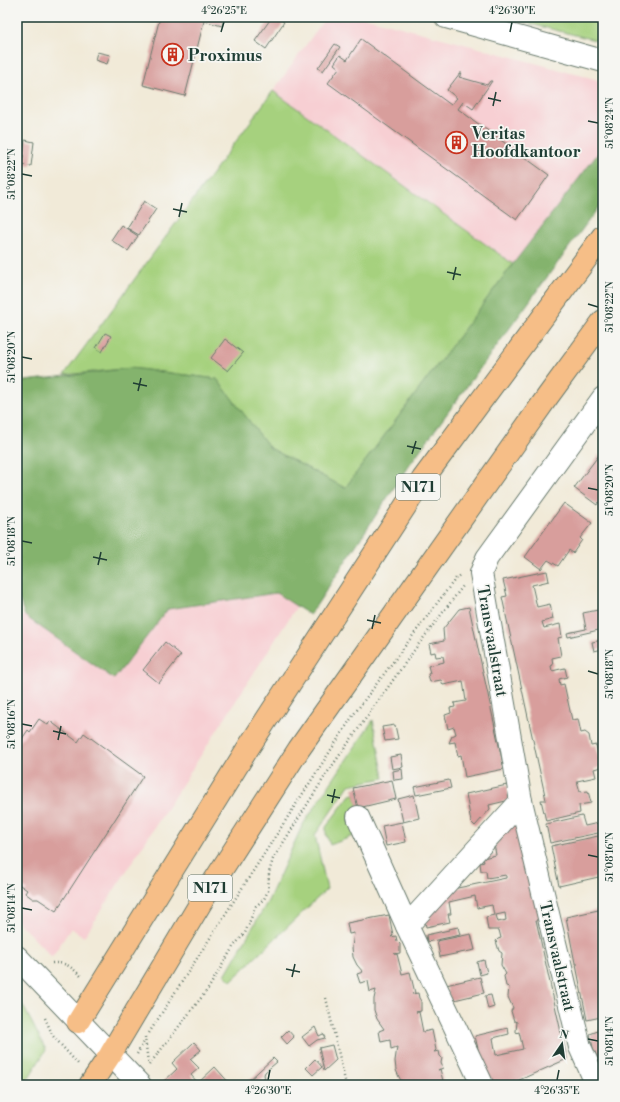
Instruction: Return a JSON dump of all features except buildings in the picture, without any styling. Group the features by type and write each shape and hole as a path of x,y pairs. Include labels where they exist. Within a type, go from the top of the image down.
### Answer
{"highway":[{"name":"N171","path":"78,1022 248,748 423,480 603,236"},
{"name":"N171","path":"92,1082 110,1055 206,894 300,749 548,396 603,321"}],"street":[{"path":"446,17 603,61"},
{"path":"484,566 600,409"},
{"name":"Transvaalstraat","path":"484,566 522,801 580,1047 597,1085"},
{"path":"407,926 522,801"},
{"path":"358,817 407,926 481,1082"},
{"path":"18,961 110,1055 144,1075"}],"path":[{"path":"144,1075 208,989 233,947 244,934 256,906 264,899 268,891 269,873 272,859 327,773 418,645 462,587 484,566"},
{"path":"144,1075 146,1038 354,714 456,578 484,566"},
{"path":"326,998 346,1085"},
{"path":"42,1013 53,1036 92,1082"}],"shaded area":[{"path":"326,17 363,17 602,81 603,147 513,264 273,91"},
{"path":"276,593 297,606 84,937 71,928 52,957 17,921 17,616 25,616 114,679 168,609"}],"green space":[{"path":"503,17 603,17 603,42"},
{"path":"273,91 513,264 345,488 270,448 217,379 131,368 64,375"},
{"path":"603,147 603,201 407,468 310,615 276,593 168,609 114,679 25,616 17,592 17,382 131,368 217,379 270,448 345,488"},
{"path":"373,720 384,778 349,785 315,835 327,889 231,981 225,975 268,901 302,826"},
{"path":"355,794 358,808 356,835 330,845 326,834 326,827 350,795"},
{"path":"17,994 46,1050 24,1085 17,1085"}],"place":[{"name":"Proximus","path":"173,55"},
{"name":"Veritas Hoofdkantoor","path":"456,142"}]}
